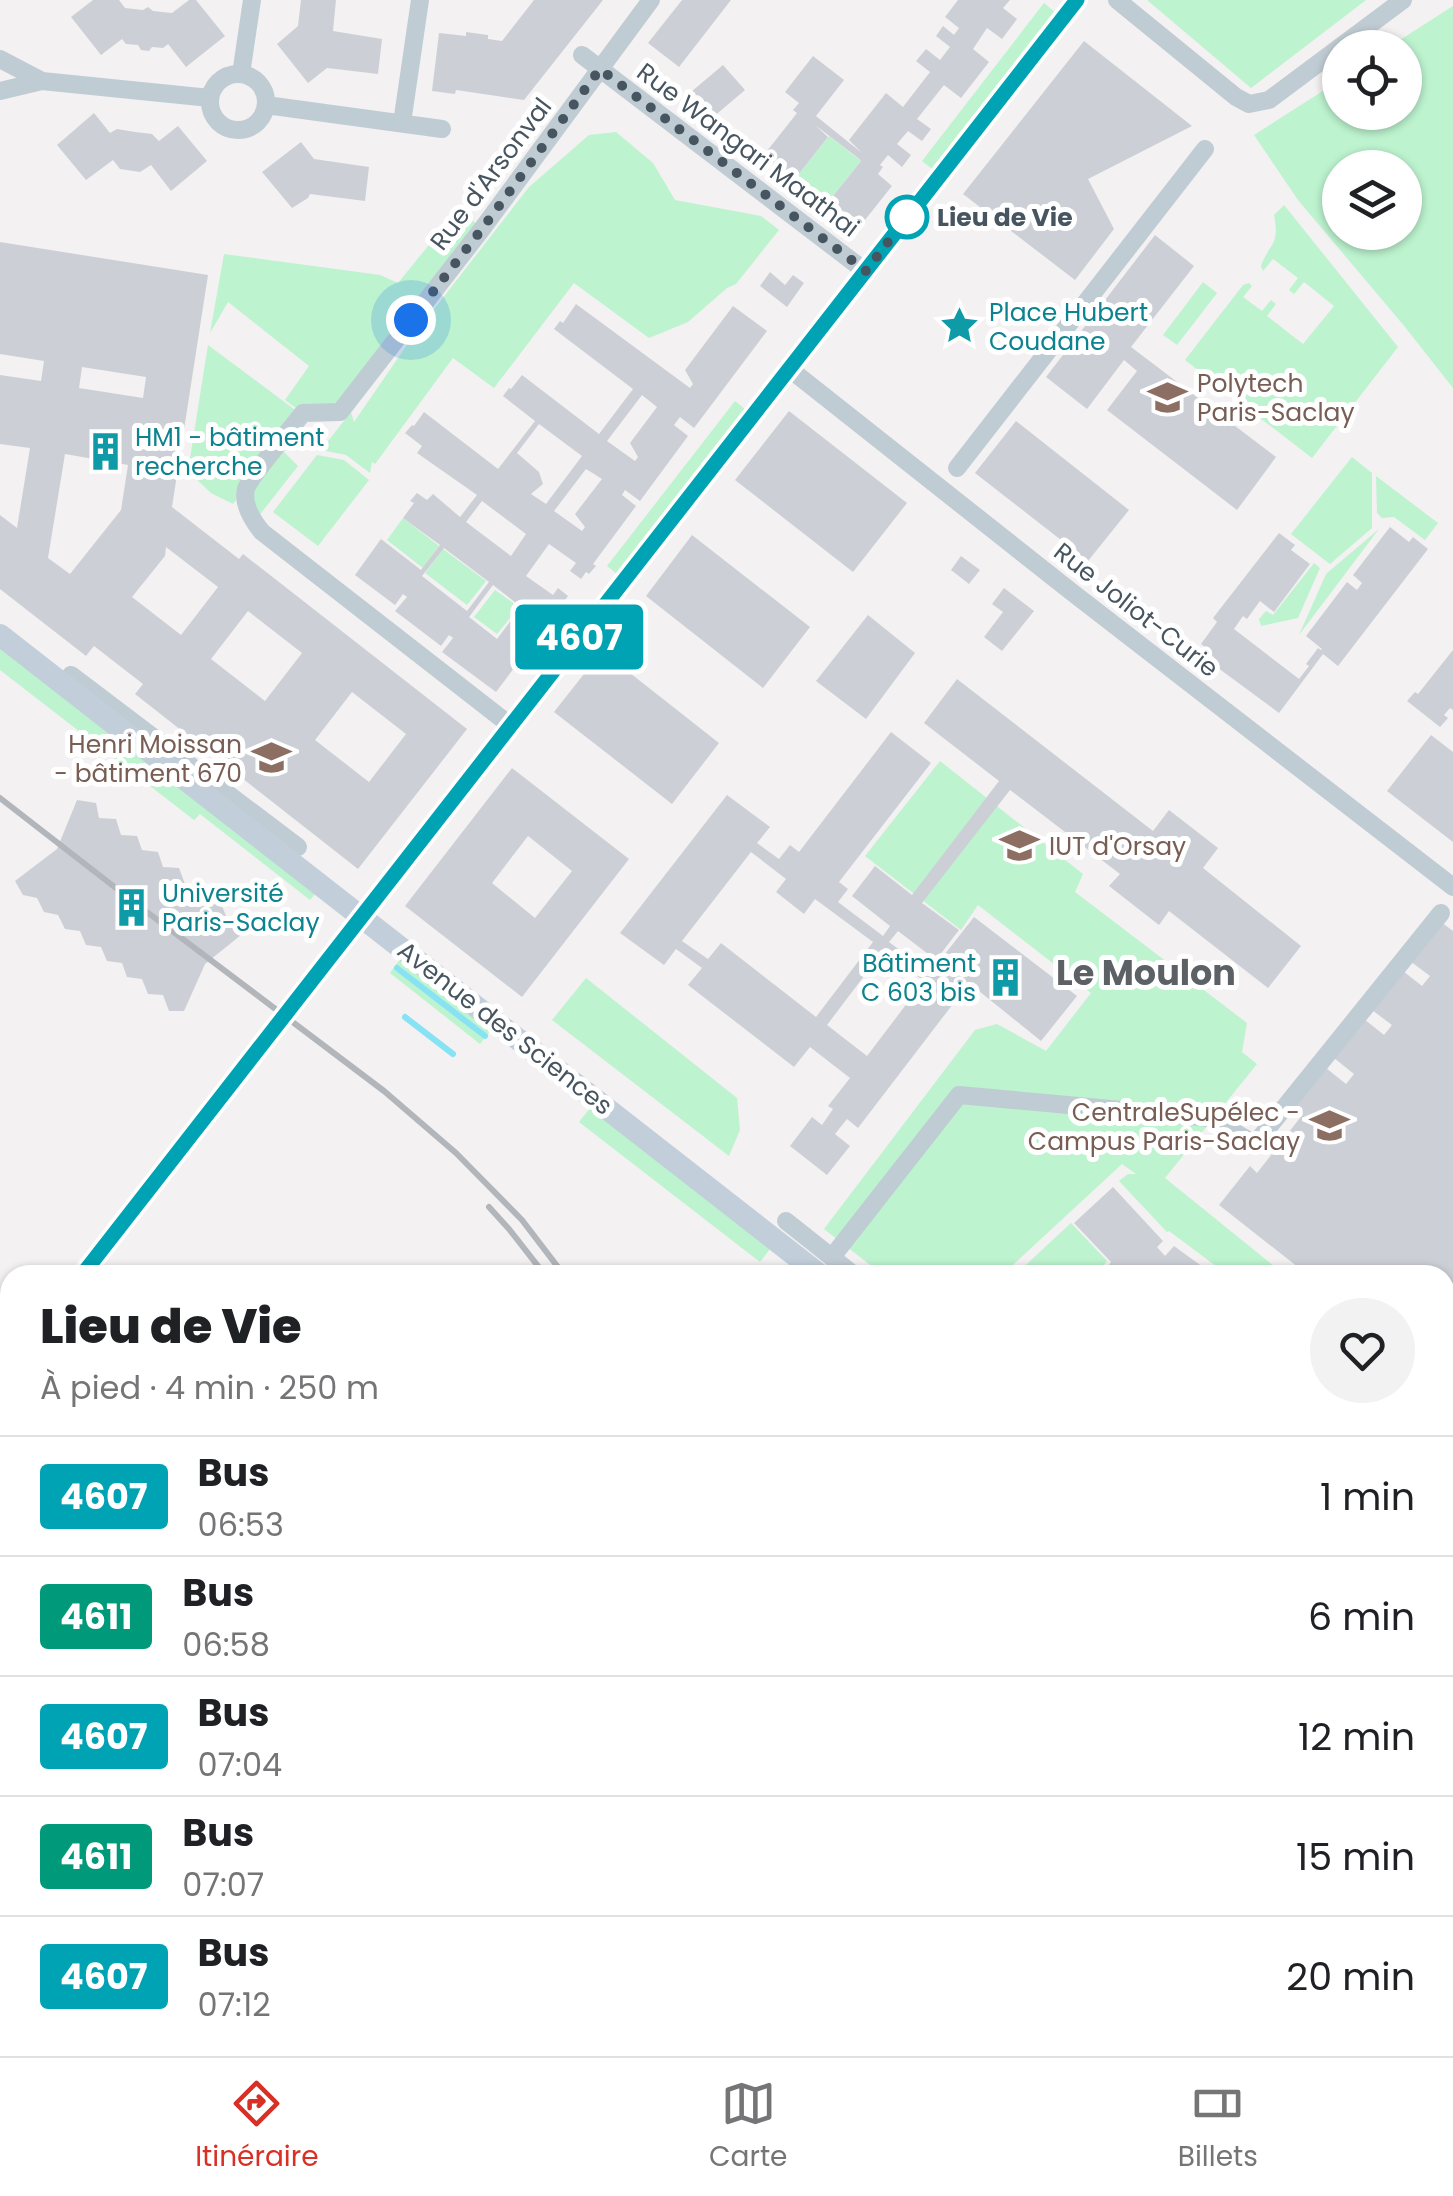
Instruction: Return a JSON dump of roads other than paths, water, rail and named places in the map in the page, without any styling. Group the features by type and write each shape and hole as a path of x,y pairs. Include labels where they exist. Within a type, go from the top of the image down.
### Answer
{"street":[{"path":"241,74 252,0"},
{"path":"402,123 420,0"},
{"name":"Rue d'Arsonval","path":"511,726 262,532 247,506 246,488 304,413 340,412 482,229 650,0"},
{"path":"338,947 1077,0"},
{"path":"1117,0 1249,104 1269,100 1403,0"},
{"name":"Rue Wangari Maathai","path":"582,55 866,271"},
{"path":"0,59 42,81"},
{"path":"241,74 257,81 266,96 266,105 252,126 234,129 219,122 210,98 224,77 241,74"},
{"path":"0,91 42,81 210,98"},
{"path":"266,105 442,128"},
{"path":"956,468 1204,149"},
{"name":"Rue Joliot-Curie","path":"790,370 1453,887"},
{"name":"Avenue des Sciences","path":"0,634 363,917 822,1260"},
{"path":"71,674 298,848"},
{"path":"786,1221 822,1260 958,1095 1210,1118 1255,1144 1441,913"}],"waterway":[{"path":"397,968 485,1036"},
{"path":"405,1017 453,1054"}],"railway":[{"path":"0,798 384,1091 456,1153 522,1220 556,1265"},
{"path":"489,1207 537,1265"}],"place":[{"name":"Lieu de Vie","path":"907,217"},
{"name":"Place Hubert Coudane","path":"959,326"},
{"name":"Polytech Paris-Saclay","path":"1167,397"},
{"name":"HM1 - bâtiment recherche","path":"105,451"},
{"name":"Henri Moissan - bâtiment 670","path":"272,758"},
{"name":"IUT d'Orsay","path":"1019,846"},
{"name":"Université Paris-Saclay","path":"132,907"},
{"name":"Bâtiment C 603 bis","path":"1006,977"},
{"name":"CentraleSupélec - Campus Paris-Saclay","path":"1330,1126"}],"district":[{"name":"Le Moulon","path":"1146,972"}]}
